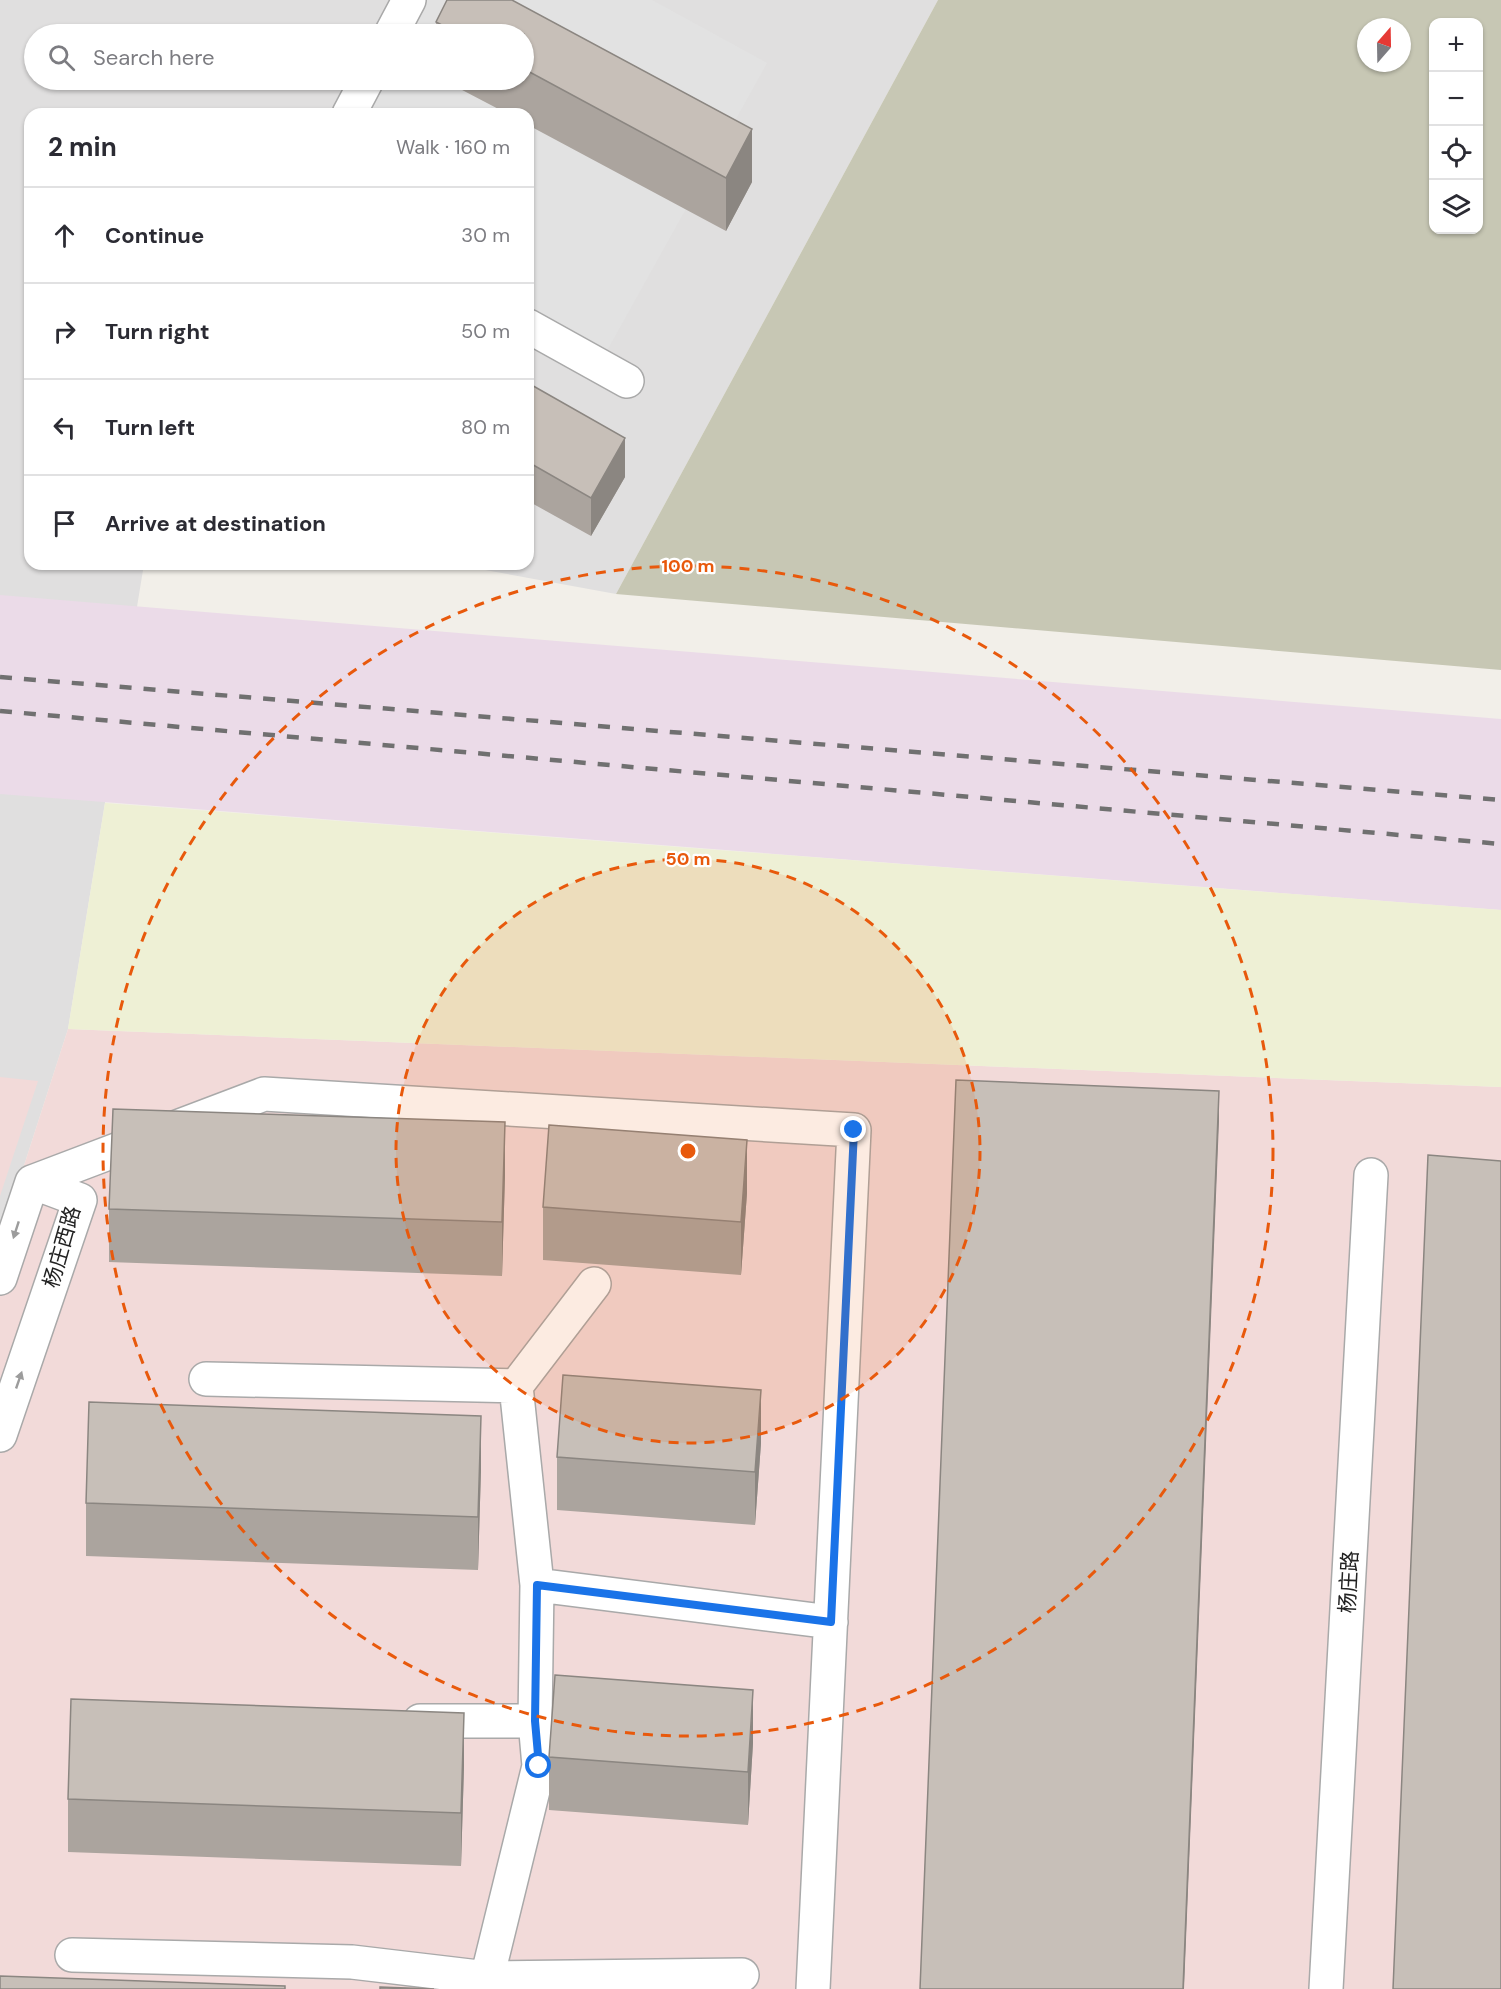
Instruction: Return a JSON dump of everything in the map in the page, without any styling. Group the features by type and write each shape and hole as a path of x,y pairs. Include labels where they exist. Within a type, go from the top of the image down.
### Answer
{"street":[{"path":"396,24 409,0"},
{"path":"352,108 362,90"},
{"path":"534,329 627,381"},
{"path":"0,1278 32,1182 264,1094 854,1130 813,1989"},
{"name":"杨庄路","path":"1326,1989 1371,1175"},
{"name":"杨庄西路","path":"0,1435 80,1200 32,1182"},
{"path":"487,1978 539,1766 535,1721 537,1585 516,1386 594,1284"},
{"path":"206,1379 516,1386"},
{"path":"537,1585 831,1622"},
{"path":"392,1721 535,1721"},
{"path":"72,1955 352,1975 487,1978 742,1975"}],"shaded area":[{"path":"0,0 938,0 616,594 485,570 534,570 534,108 24,108 24,570 143,570 68,1029 0,1240"},
{"path":"409,0 652,0 767,63 599,365 534,329 534,108 352,108 362,90 534,90 534,24 396,24"},
{"path":"938,0 1501,0 1501,670 616,594"},
{"path":"0,595 1501,719 1501,910 0,794"},
{"path":"105,803 1501,910 1501,1087 68,1029"},
{"path":"68,1029 1501,1087 1501,1989 0,1989 0,1240"},
{"path":"0,1077 38,1081 0,1196"}],"building":[{"path":"447,0 512,0 752,129 726,178 534,74 534,24 440,24 436,22"},
{"path":"534,386 625,438 591,498 534,465"},
{"path":"956,1080 1219,1091 1183,1989 920,1989"},
{"path":"113,1109 505,1122 502,1222 109,1209"},
{"path":"549,1125 747,1140 741,1222 543,1207"},
{"path":"1428,1155 1501,1161 1501,1989 1393,1989"},
{"path":"563,1375 761,1390 755,1472 557,1457"},
{"path":"89,1402 481,1416 478,1517 86,1503"},
{"path":"555,1675 753,1690 748,1772 549,1757"},
{"path":"71,1699 464,1713 461,1813 68,1799"},
{"path":"0,1976 285,1986 285,1989 0,1989"},
{"path":"380,1987 434,1989 380,1989"}],"railway":[{"path":"0,677 1501,800"},
{"path":"0,711 1501,844"}],"route":[{"path":"539,1766 535,1721 537,1585 831,1622 854,1130"}]}
